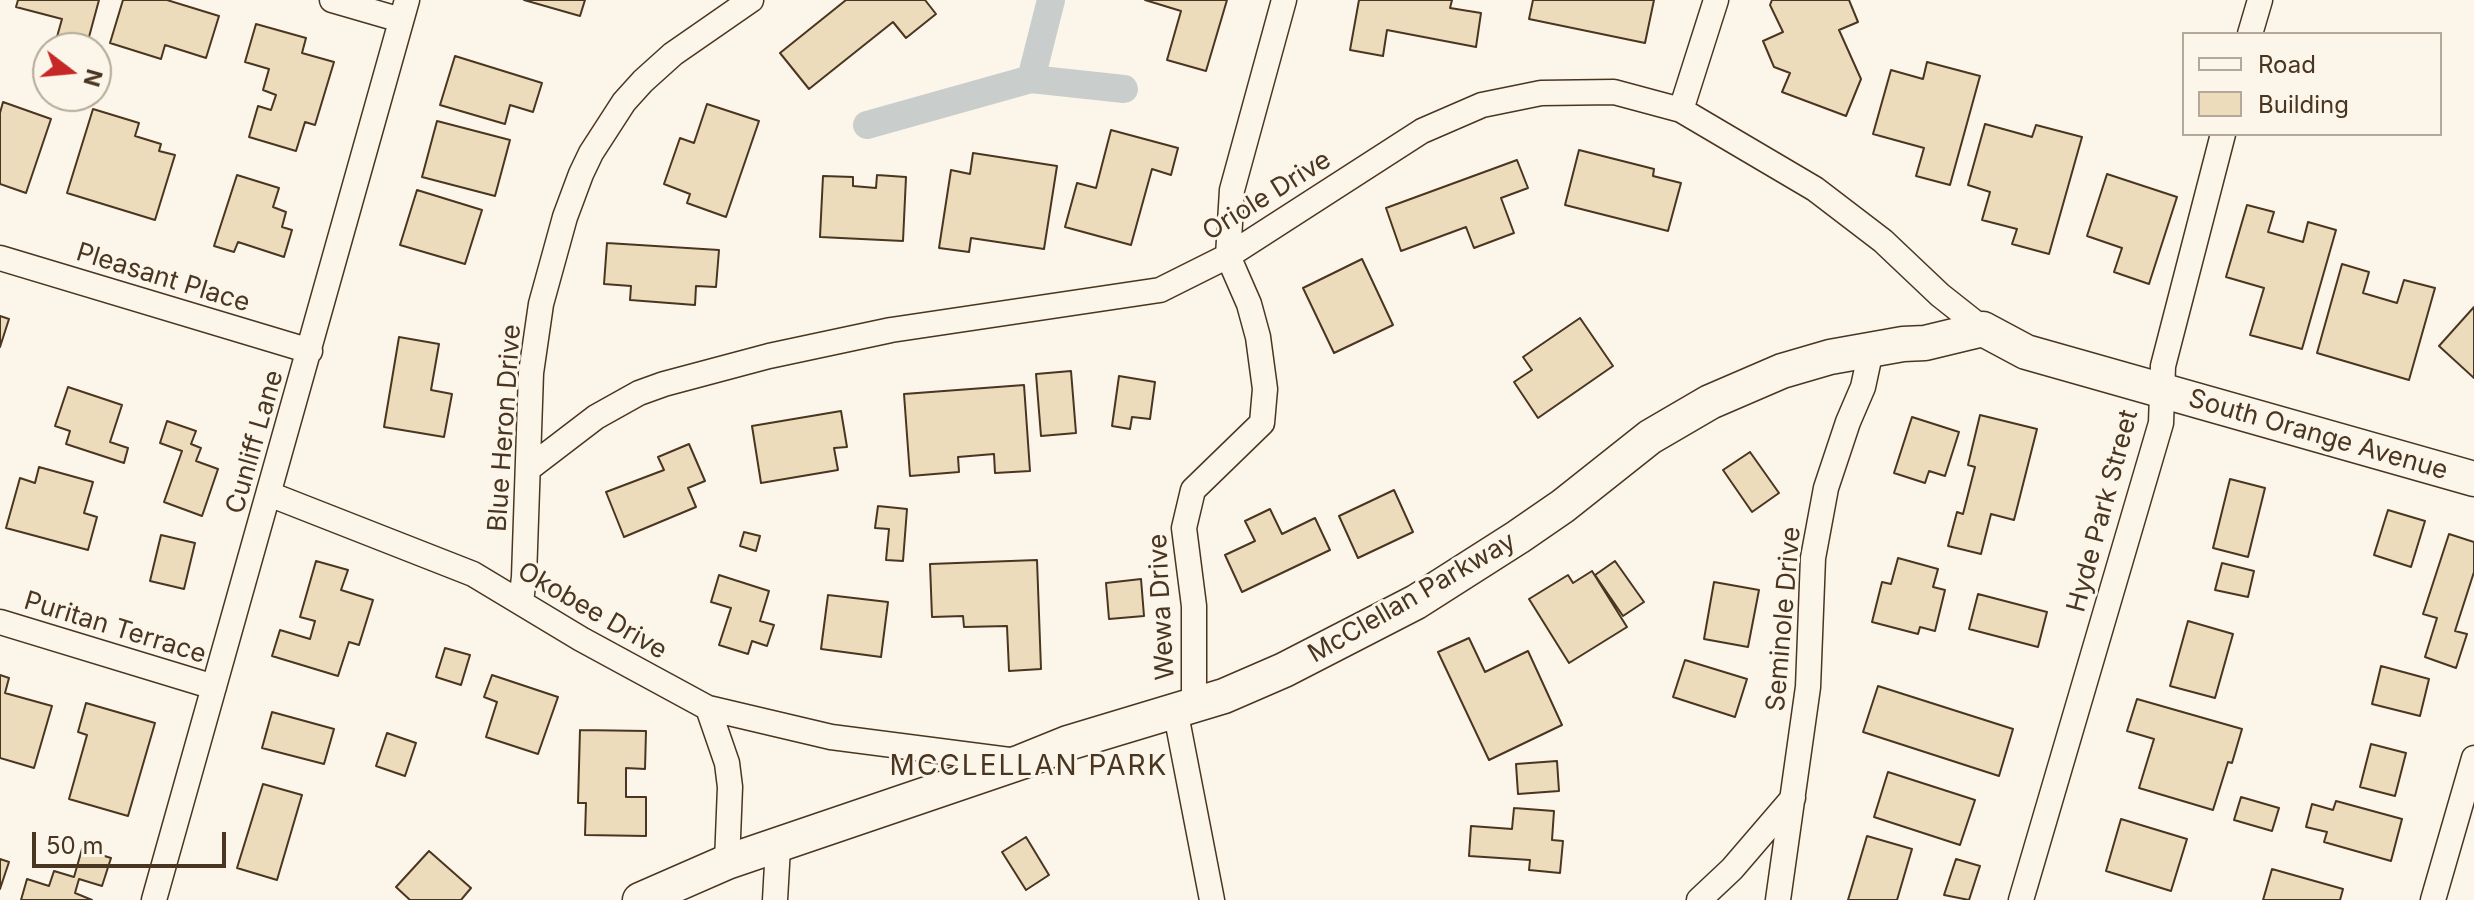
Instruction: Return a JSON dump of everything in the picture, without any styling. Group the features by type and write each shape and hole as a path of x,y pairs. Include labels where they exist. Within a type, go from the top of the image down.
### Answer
{"street":[{"path":"332,0 404,10"},
{"name":"Blue Heron Drive","path":"521,602 531,373 541,304 565,217 591,153 624,102 673,54 751,0"},
{"path":"1228,256 1232,190 1284,0"},
{"path":"1681,110 1716,0"},
{"path":"2251,32 2260,0"},
{"name":"Cunliff Lane","path":"154,900 404,10"},
{"name":"Oriole Drive","path":"528,469 596,417 629,398 664,384 769,356 891,330 1160,290 1228,256 1422,131 1482,105 1541,93 1614,92 1681,110 1815,189 1883,241 1940,295 1983,329"},
{"name":"Hyde Park Street","path":"2021,900 2161,423 2163,366 2222,136"},
{"name":"Wewa Drive","path":"1212,900 1185,707 1194,606 1184,528 1193,490 1262,423 1265,389 1264,365 1252,315 1228,256"},
{"name":"Pleasant Place","path":"0,258 310,351"},
{"path":"1983,329 2026,352 2161,391"},
{"name":"McClellan Parkway","path":"640,900 727,862 778,847 1068,743 1224,696 1284,670 1416,602 1563,506 1650,437 1710,402 1782,371 1830,357 1925,343 1983,329"},
{"name":"Seminole Drive","path":"1778,900 1808,687 1813,558 1826,488 1863,387 1871,350"},
{"name":"South Orange Avenue","path":"2161,391 2474,479"},
{"name":"Okobee Drive","path":"269,494 473,574 581,639 708,708 831,737 1021,762"},
{"name":"Puritan Terrace","path":"0,622 214,687"},
{"path":"708,708 727,763 730,787 727,862"},
{"path":"2433,900 2474,758"},
{"path":"1699,900 1732,869 1793,798"},
{"path":"775,900 778,847"}],"building":[{"path":"18,0 99,0 90,32 58,32 62,19 16,7"},
{"path":"123,0 167,0 219,16 206,58 165,45 161,59 112,44"},
{"path":"524,0 585,0 580,16"},
{"path":"846,0 925,0 936,14 906,38 893,22 809,89 780,53"},
{"path":"1145,0 1227,0 1206,71 1167,60 1181,11"},
{"path":"1359,0 1452,0 1450,8 1481,13 1476,47 1387,30 1383,56 1350,50"},
{"path":"1533,0 1654,0 1645,43 1529,19"},
{"path":"1772,0 1849,0 1858,22 1839,30 1861,79 1846,116 1782,92 1790,73 1774,67 1763,41 1783,32 1770,5"},
{"path":"256,24 306,38 302,53 334,62 315,125 305,122 296,151 249,137 258,106 271,110 276,95 263,90 269,69 245,62"},
{"path":"455,56 542,83 533,112 510,105 505,124 440,105"},
{"path":"1927,62 1980,76 1950,185 1916,176 1924,148 1873,134 1891,70 1923,79"},
{"path":"3,102 51,119 26,193 0,184 0,113"},
{"path":"707,104 759,121 726,217 687,203 690,194 664,184 680,138 694,143"},
{"path":"92,112 103,112 139,123 135,136 161,144 159,151 175,155 155,220 67,193"},
{"path":"437,121 510,140 495,196 422,177"},
{"path":"1985,124 2032,137 2036,125 2082,137 2049,254 2012,244 2017,229 1982,220 1990,192 1968,185"},
{"path":"1111,130 1178,148 1171,175 1152,169 1131,245 1065,227 1077,183 1096,188"},
{"path":"1579,150 1654,169 1653,176 1681,183 1668,231 1565,205"},
{"path":"973,153 1057,166 1044,249 971,238 969,252 939,248 951,170 970,174"},
{"path":"1517,160 1528,188 1501,198 1514,233 1474,248 1466,227 1401,251 1386,208"},
{"path":"2107,174 2177,197 2149,284 2114,272 2122,248 2087,236"},
{"path":"237,175 279,188 273,207 286,212 282,227 292,230 284,257 238,242 234,252 214,246"},
{"path":"877,175 906,177 903,241 820,237 823,176 853,177 853,186 876,188"},
{"path":"417,190 482,210 465,264 400,245"},
{"path":"2247,205 2274,212 2268,232 2303,242 2308,222 2336,230 2302,349 2250,335 2264,288 2226,277"},
{"path":"607,243 719,250 716,287 696,286 695,305 630,300 631,286 604,284"},
{"path":"1362,259 1393,325 1334,353 1303,288"},
{"path":"2342,264 2369,272 2363,293 2397,303 2404,280 2435,288 2409,380 2317,353"},
{"path":"2474,307 2474,378 2439,346"},
{"path":"0,316 9,319 0,347"},
{"path":"1580,318 1613,366 1538,418 1514,382 1532,370 1523,357"},
{"path":"399,337 439,344 431,390 452,394 444,437 384,427"},
{"path":"1071,371 1076,433 1041,436 1036,374"},
{"path":"1119,376 1155,382 1150,419 1132,417 1130,429 1112,426"},
{"path":"1024,385 1030,471 995,473 994,454 958,457 959,472 910,476 904,394"},
{"path":"68,387 122,405 110,442 128,448 124,463 66,444 70,431 55,426"},
{"path":"841,411 847,447 834,448 838,470 761,483 752,426"},
{"path":"1980,415 2037,429 2014,520 1991,514 1981,554 1948,546 1957,512 1963,514 1975,467 1968,465"},
{"path":"1912,417 1959,432 1945,476 1929,471 1925,483 1894,473"},
{"path":"167,421 196,431 191,444 201,448 196,461 218,469 202,516 164,502 182,451 160,443"},
{"path":"689,444 705,481 688,488 696,507 624,537 606,492 664,470 658,457"},
{"path":"1750,452 1779,493 1752,512 1723,470"},
{"path":"39,467 93,482 84,513 97,517 88,550 6,528 20,478 35,483"},
{"path":"2230,479 2265,488 2248,557 2213,548"},
{"path":"1394,490 1413,532 1358,558 1339,516"},
{"path":"878,506 907,509 903,561 886,560 889,529 875,528"},
{"path":"1270,509 1282,534 1315,518 1330,550 1242,592 1225,555 1255,541 1245,521"},
{"path":"2388,510 2425,521 2411,567 2374,555"},
{"path":"744,532 760,536 756,551 740,546"},
{"path":"2449,534 2474,542 2474,572 2455,631 2467,634 2456,668 2425,657 2437,618 2423,614"},
{"path":"161,535 195,543 184,589 150,581"},
{"path":"1898,558 1938,569 1933,587 1945,590 1935,631 1920,627 1918,634 1872,622 1882,582 1891,584"},
{"path":"1037,560 1041,669 1009,671 1007,626 964,627 963,616 932,617 930,564"},
{"path":"316,561 348,570 341,590 373,600 359,645 349,642 338,676 272,656 280,630 310,639 315,621 300,617"},
{"path":"1615,561 1644,602 1623,616 1595,575"},
{"path":"2222,563 2254,571 2248,597 2215,590"},
{"path":"1592,571 1627,627 1569,663 1529,599 1568,575 1573,583"},
{"path":"719,575 769,591 760,621 774,625 767,646 752,641 748,654 719,645 731,608 711,602"},
{"path":"1141,579 1144,616 1109,619 1106,583"},
{"path":"1714,582 1759,590 1748,647 1704,639"},
{"path":"1978,594 2047,612 2038,647 1969,629"},
{"path":"828,595 888,602 881,657 821,649"},
{"path":"2188,621 2233,634 2215,698 2170,686"},
{"path":"1469,638 1485,672 1528,651 1562,725 1489,760 1438,652"},
{"path":"445,648 470,655 461,685 436,677"},
{"path":"1685,660 1747,679 1735,717 1673,697"},
{"path":"2381,666 2429,679 2420,716 2372,704"},
{"path":"0,675 9,678 5,693 52,706 34,768 0,758"},
{"path":"492,675 558,697 538,754 486,737 497,702 484,697"},
{"path":"1878,686 2013,729 1999,776 1863,732"},
{"path":"2137,699 2242,729 2213,810 2139,788 2154,739 2127,731"},
{"path":"86,703 155,723 128,816 69,799 87,735 78,732"},
{"path":"272,712 334,729 324,764 262,748"},
{"path":"580,730 646,731 645,769 626,768 626,797 646,797 646,836 585,835 586,803 578,803"},
{"path":"387,733 416,743 405,776 376,766"},
{"path":"2371,744 2406,753 2395,796 2360,787"},
{"path":"1557,761 1559,791 1518,794 1516,764"},
{"path":"1888,772 1975,800 1960,845 1874,817"},
{"path":"263,784 302,795 277,880 237,868"},
{"path":"2241,797 2279,808 2272,831 2234,820"},
{"path":"2336,801 2402,819 2391,861 2324,842 2327,832 2306,827 2312,804 2333,810"},
{"path":"1514,808 1554,811 1552,840 1563,841 1560,873 1529,870 1530,860 1469,856 1471,826 1512,829"},
{"path":"2121,819 2187,839 2171,891 2106,871"},
{"path":"1867,836 1912,849 1897,900 1848,900"},
{"path":"1026,837 1049,875 1026,890 1002,852"},
{"path":"82,849 111,858 102,886 79,879 75,893 92,900 21,900 27,879 49,886 54,871 74,877"},
{"path":"429,851 471,888 461,900 410,900 396,887"},
{"path":"0,859 9,862 0,889"},
{"path":"1956,859 1980,866 1969,900 1944,895"},
{"path":"2272,869 2343,889 2340,900 2263,900"}],"waterway":[{"path":"1031,79 1051,0"},
{"path":"867,125 1031,79 1124,89"}],"district":[{"name":"MCCLELLAN PARK","path":"1029,767"}]}
